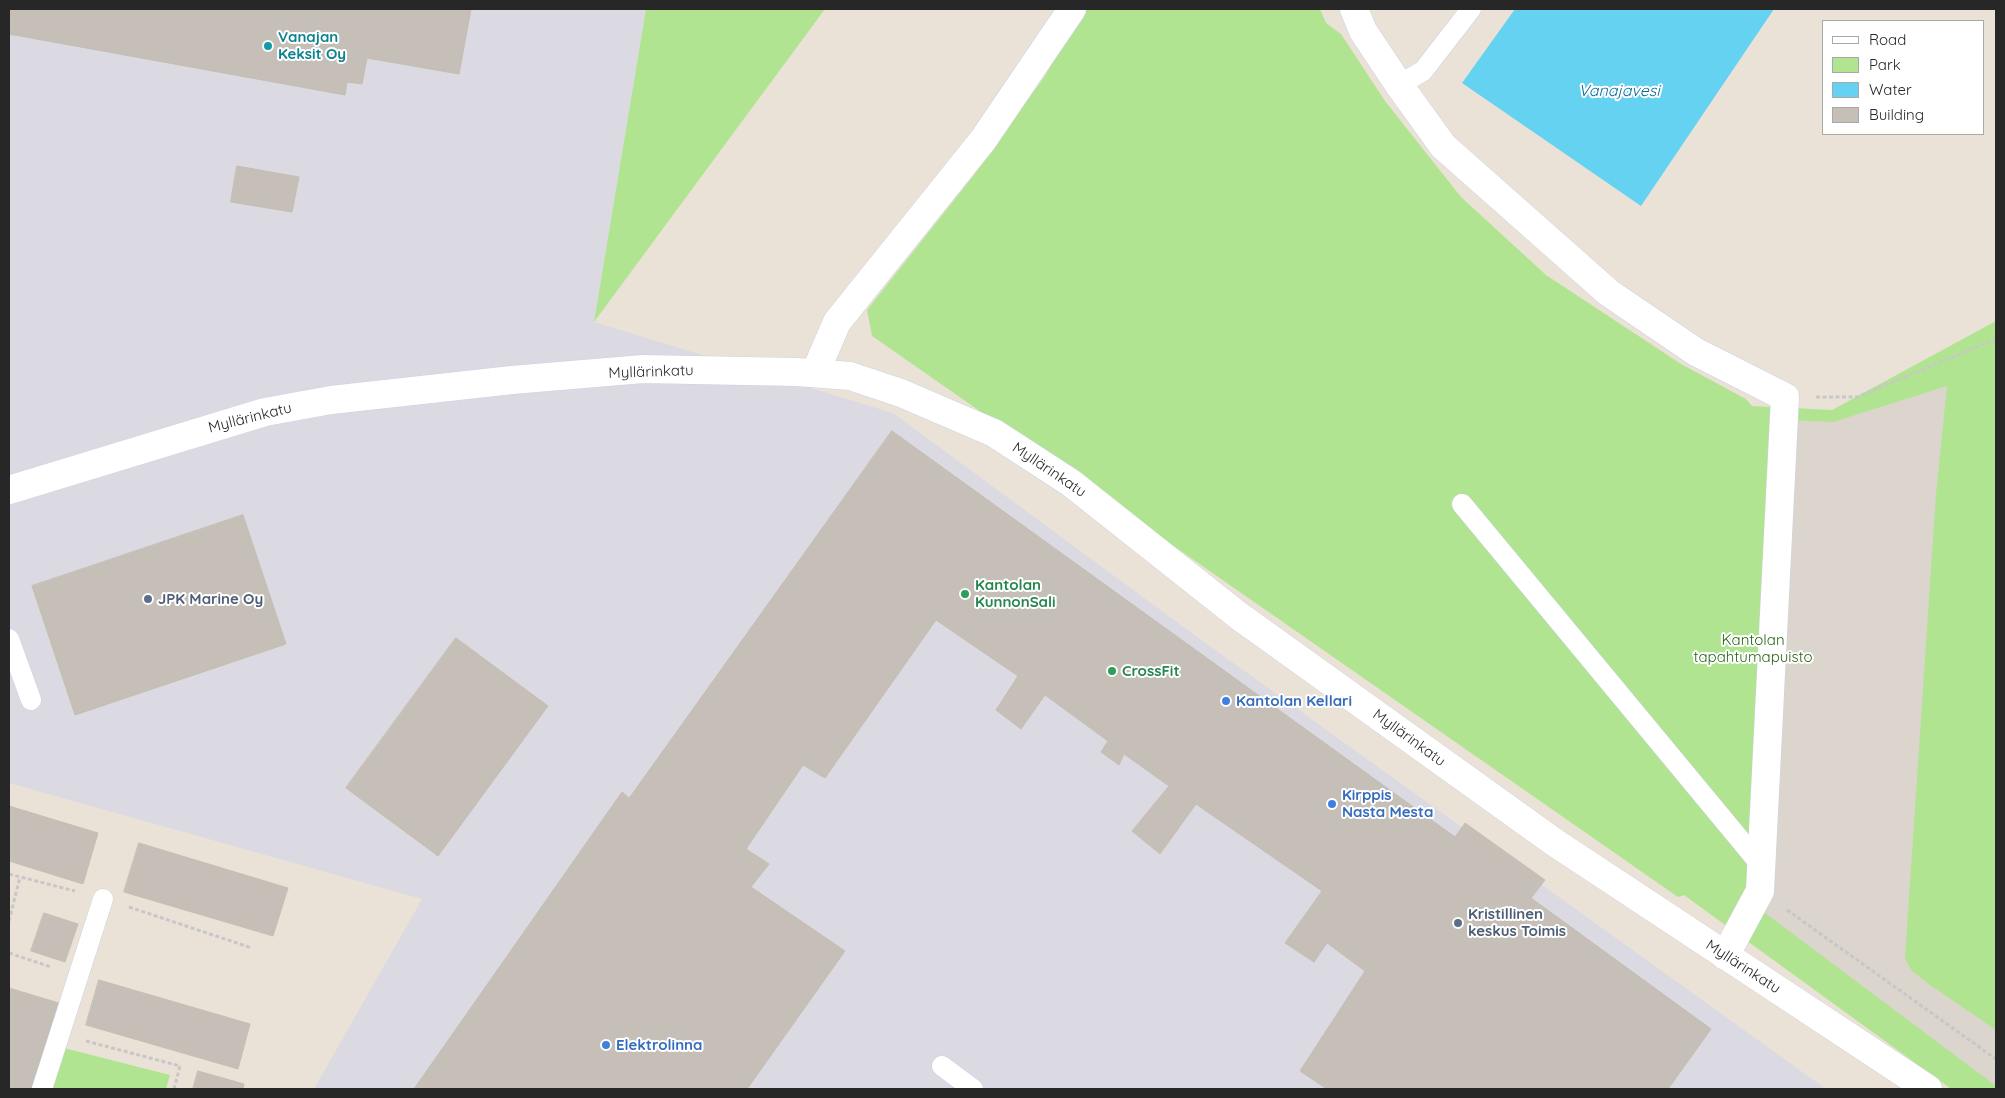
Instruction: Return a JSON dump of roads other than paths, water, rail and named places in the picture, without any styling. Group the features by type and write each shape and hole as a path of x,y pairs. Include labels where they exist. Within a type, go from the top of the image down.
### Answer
{"street":[{"path":"815,373 837,322 983,140 1072,9"},
{"path":"1354,9 1363,31 1443,146 1609,293 1696,352 1785,397 1760,878 1725,956"},
{"name":"Myllärinkatu","path":"9,490 265,412 331,400 512,380 643,369 815,373 850,376 901,393 994,433 1056,473 1239,616 1546,837 1928,1089"}],"lane":[{"path":"1399,85 1423,71 1471,9"},
{"path":"1462,504 1760,878"},
{"path":"9,639 31,700"},
{"path":"42,1089 103,899"},
{"path":"942,1066 973,1089"}],"water":[{"name":"Vanajavesi","path":"1515,9 1774,9 1641,206 1462,83"}],"place":[{"name":"Vanajan Keksit Oy","path":"268,46"},
{"name":"Kantolan KunnonSali","path":"965,594"},
{"name":"JPK Marine Oy","path":"148,599"},
{"name":"CrossFit","path":"1112,671"},
{"name":"Kantolan Kellari","path":"1226,701"},
{"name":"Kirppis Nasta Mesta","path":"1332,804"},
{"name":"Kristillinen keskus Toimis","path":"1458,923"},
{"name":"Elektrolinna","path":"606,1045"}],"park label":[{"name":"Kantolan tapahtumapuisto","path":"1753,648"}]}
